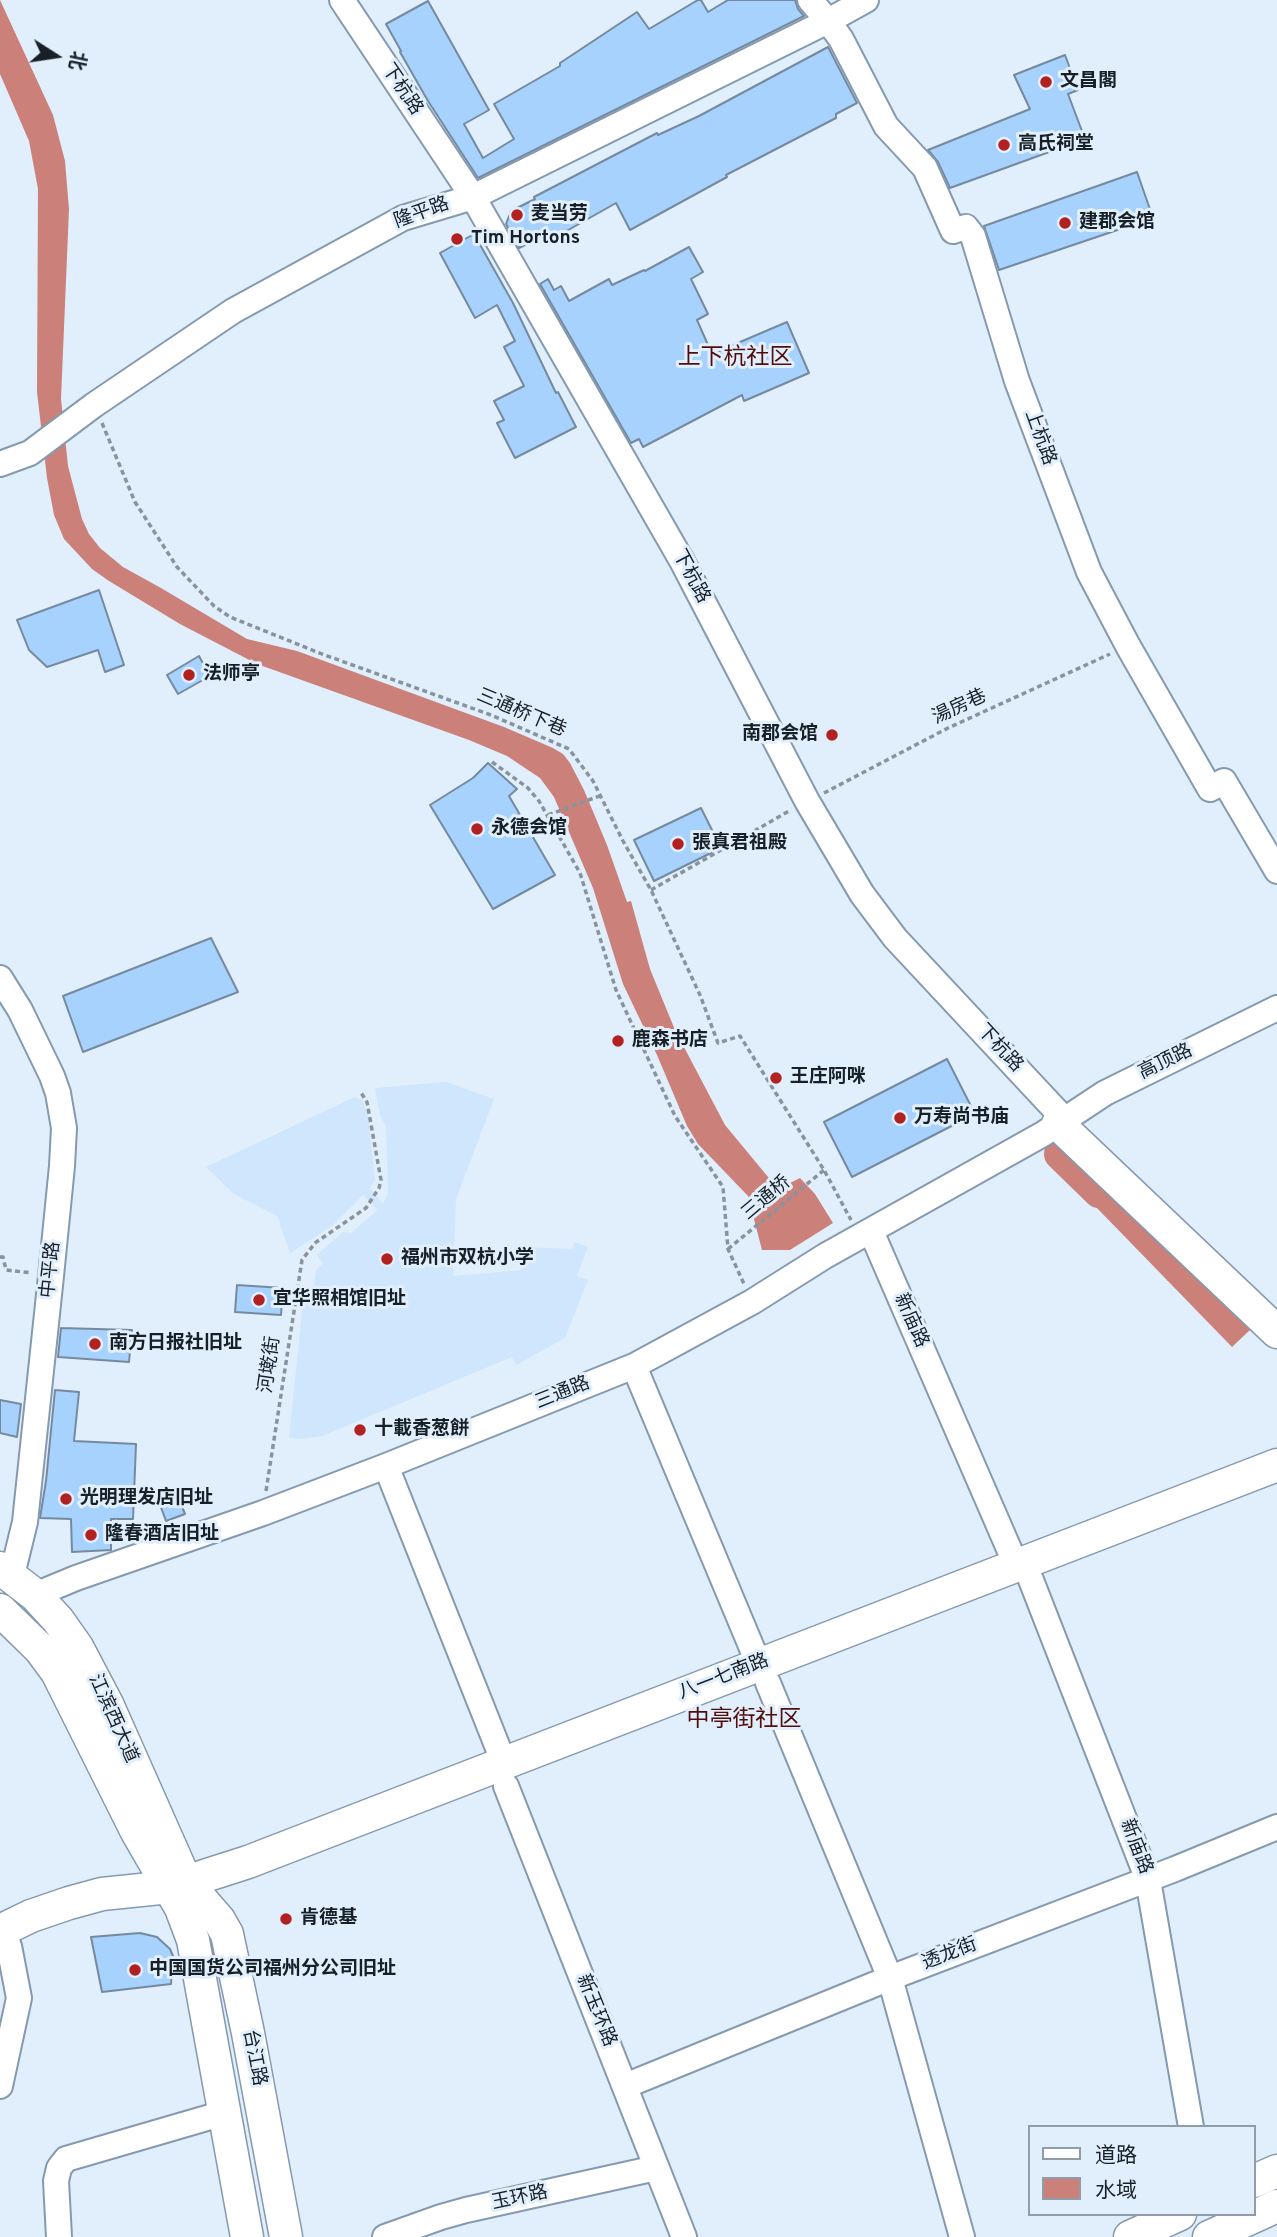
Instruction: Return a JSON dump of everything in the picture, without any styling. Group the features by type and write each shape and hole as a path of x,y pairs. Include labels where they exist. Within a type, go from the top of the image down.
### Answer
{"main road":[{"name":"下杭路","path":"1065,1119 1277,1305"},
{"name":"下杭路","path":"1065,1119 1277,1332"},
{"name":"八一七南路","path":"1024,1573 1277,1465"},
{"name":"八一七南路","path":"0,1931 31,1916 102,1894 183,1887 248,1862 505,1775 1024,1573 1277,1482"},
{"name":"江滨西大道","path":"16,1579 69,1634 86,1660 183,1887"},
{"name":"江滨西大道","path":"0,1610 40,1649 57,1672 137,1832 183,1887"},
{"name":"台江路","path":"183,1887 181,1908 193,1940 247,2237"},
{"name":"台江路","path":"183,1887 208,1906 227,1934 286,2237"},
{"path":"1256,2180 1277,2171"},
{"path":"1256,2199 1277,2190"},
{"path":"1256,2213 1277,2206"},
{"path":"1130,2237 1176,2216"},
{"path":"1171,2237 1217,2227 1248,2216"},
{"path":"1217,2227 1277,2222"}],"street":[{"name":"上杭路","path":"810,0 841,39 886,126 910,155 925,168 953,231 966,227 973,236 1017,381 1089,572 1210,789 1224,780 1277,871"},
{"name":"隆平路","path":"0,464 30,453 94,405 245,304 403,218 472,197 866,0"},
{"name":"下杭路","path":"345,5 472,197 682,561 807,801 862,894 895,938 1065,1119"},
{"name":"中平路","path":"0,978 10,1012 52,1076 62,1110 62,1166 16,1579"},
{"name":"高顶路","path":"1065,1119 1105,1093 1277,1008"},
{"name":"三通路","path":"16,1579 76,1578 263,1513 634,1366 752,1302 825,1256 1043,1134 1065,1119"},
{"name":"新庙路","path":"865,1235 1024,1573 1147,1880 1191,2125"},
{"path":"634,1366 890,1978 962,2237"},
{"name":"新玉环路","path":"386,1466 684,2237"},
{"name":"透龙街","path":"625,2086 890,1978 1147,1880 1277,1827"},
{"path":"0,1937 9,1946 19,1998 0,2087"},
{"path":"59,2237 55,2181 59,2168 66,2160 224,2113"},
{"name":"玉环路","path":"386,2237 453,2213 656,2168"}],"path":[{"name":"三通桥下巷","path":"94,405 135,502 177,567 214,606 230,617 322,654 491,715 569,749 602,795 623,841 651,890 700,995 718,1043 740,1036 865,1235"},
{"name":"湯房巷","path":"651,890 807,801 948,728 1128,646"},
{"path":"492,762 528,788 547,815 580,873 616,990 676,1116 723,1187 728,1249 752,1302"},
{"path":"547,815 602,795"},
{"name":"河墘街","path":"263,1513 302,1260 315,1243 366,1208 381,1180 367,1102 360,1091"},
{"name":"三通桥","path":"728,1249 824,1170"},
{"path":"0,1257 4,1256 6,1270 51,1276"}],"shaded area":[{"name":"福州市双杭小学","path":"446,1082 494,1099 456,1199 453,1276 521,1270 522,1247 573,1249 574,1242 588,1247 577,1276 588,1280 565,1338 516,1365 512,1357 322,1436 289,1438 303,1302 312,1302 316,1270 323,1264 317,1255 343,1232 351,1233 378,1210 363,1195 332,1226 290,1253 277,1216 234,1194 206,1167 355,1097 362,1100 368,1115 375,1180 370,1188 383,1204 388,1193 386,1127 380,1115 375,1088"}],"water":[{"path":"0,0 53,115 65,161 69,209 61,399 68,466 82,519 89,534 100,548 123,567 247,639 297,651 504,727 563,754 584,790 627,902 631,901 650,969 675,1030 725,1125 778,1189 800,1178 815,1194 833,1223 790,1250 762,1250 748,1196 698,1144 687,1126 623,984 593,888 554,797 540,778 507,756 469,740 257,664 180,624 109,581 92,569 64,539 54,515 47,478 37,392 38,189 29,141 0,74"},
{"path":"1075,1158 1251,1329 1232,1347 1061,1171"}],"building":[{"path":"701,0 708,12 728,0 795,0 804,16 478,178 428,101 386,24 428,1 489,110 464,124 483,158 514,139 494,104 560,66 560,63 637,12 649,29"},
{"path":"828,47 857,103 836,114 836,118 726,175 727,177 630,230 616,203 556,237 553,231 519,248 506,224 511,211 657,133 658,135 699,116"},
{"name":"高氏祠堂","path":"1065,55 1078,90 1068,94 1085,139 950,188 938,162 928,150 1030,109 1014,75"},
{"name":"建郡会馆","path":"1137,172 1153,218 999,270 984,226"},
{"path":"474,234 513,303 556,393 558,392 576,427 515,458 497,423 504,420 494,401 524,386 504,347 515,341 497,305 475,318 440,253"},
{"path":"689,247 703,272 691,279 708,314 697,320 712,354 787,322 809,373 744,401 742,395 643,447 639,439 631,443 540,284 548,279 554,290 561,286 569,301 609,279 612,285 645,271"},
{"path":"99,590 124,665 105,672 98,650 47,667 29,650 17,620"},
{"name":"法师亭","path":"199,656 210,676 178,694 167,675"},
{"name":"永德会馆","path":"488,763 517,789 509,796 555,875 493,909 430,805 473,778"},
{"name":"張真君祖殿","path":"701,808 721,848 654,881 634,840"},
{"path":"211,938 238,992 83,1052 63,996"},
{"name":"万寿尚书庙","path":"947,1059 975,1114 852,1177 824,1122"},
{"name":"宜华照相馆旧址","path":"237,1285 283,1288 281,1315 235,1312"},
{"name":"南方日报社旧址","path":"61,1328 132,1330 129,1362 58,1357"},
{"path":"55,1390 79,1392 74,1441 136,1444 133,1519 111,1519 111,1550 72,1552 71,1519 40,1518"},
{"path":"0,1400 21,1404 17,1437 0,1433"},
{"path":"174,1487 185,1514 166,1521 156,1494"},
{"name":"中国国货公司福州分公司旧址","path":"140,1933 157,1937 170,1949 173,1956 171,1984 102,1992 91,1937"}],"waterway":[{"path":"1060,1154 1099,1192"}],"place":[{"name":"文昌閣","path":"1046,82"},
{"name":"高氏祠堂","path":"1004,145"},
{"name":"麦当劳","path":"517,215"},
{"name":"建郡会馆","path":"1065,223"},
{"name":"Tim Hortons","path":"457,239"},
{"name":"法师亭","path":"189,675"},
{"name":"南郡会馆","path":"832,735"},
{"name":"永德会馆","path":"477,829"},
{"name":"張真君祖殿","path":"678,844"},
{"name":"鹿森书店","path":"618,1041"},
{"name":"王庄阿咪","path":"776,1078"},
{"name":"万寿尚书庙","path":"900,1118"},
{"name":"福州市双杭小学","path":"387,1259"},
{"name":"宜华照相馆旧址","path":"259,1300"},
{"name":"南方日报社旧址","path":"95,1344"},
{"name":"十載香葱餅","path":"360,1430"},
{"name":"光明理发店旧址","path":"66,1499"},
{"name":"隆春酒店旧址","path":"91,1535"},
{"name":"肯德基","path":"286,1919"},
{"name":"中国国货公司福州分公司旧址","path":"135,1970"}],"district":[{"name":"上下杭社区","path":"735,359"},
{"name":"中亭街社区","path":"744,1721"}]}
